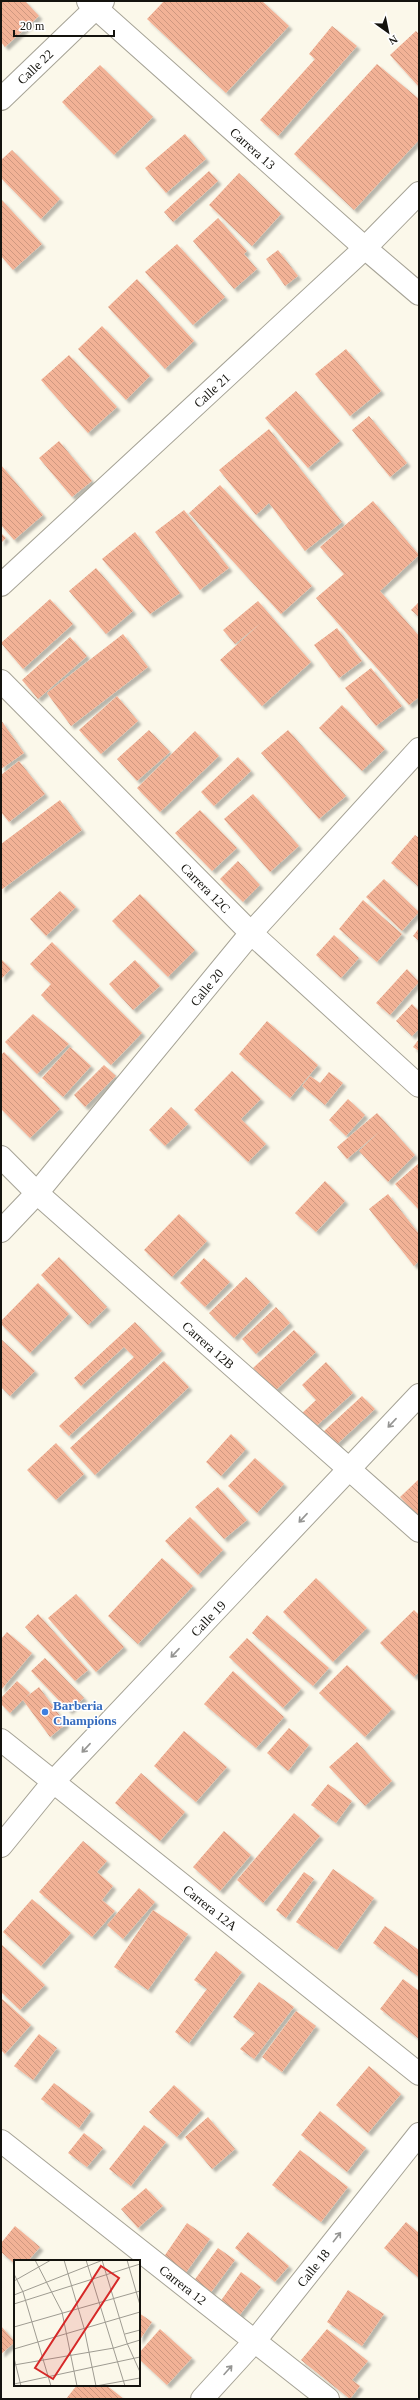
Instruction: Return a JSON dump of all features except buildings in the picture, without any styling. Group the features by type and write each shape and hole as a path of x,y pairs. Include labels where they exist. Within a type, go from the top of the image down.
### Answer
{"street":[{"name":"Calle 22","path":"1,99 96,3"},
{"name":"Carrera 13","path":"96,3 365,248 419,294"},
{"name":"Calle 21","path":"1,585 365,248 419,193"},
{"name":"Carrera 12C","path":"1,681 252,933 419,1086"},
{"name":"Calle 20","path":"1,1231 37,1193 252,933 419,749"},
{"name":"Carrera 12B","path":"1,1156 37,1193 350,1468 419,1531"},
{"name":"Calle 19","path":"1,1846 54,1781 419,1395"},
{"name":"Carrera 12A","path":"1,1740 419,2074"},
{"name":"Calle 18","path":"202,2399 254,2342 419,2134"},
{"name":"Carrera 12","path":"1,2141 328,2399"}],"place":[{"name":"Barberia Champions","path":"45,1712"}]}
